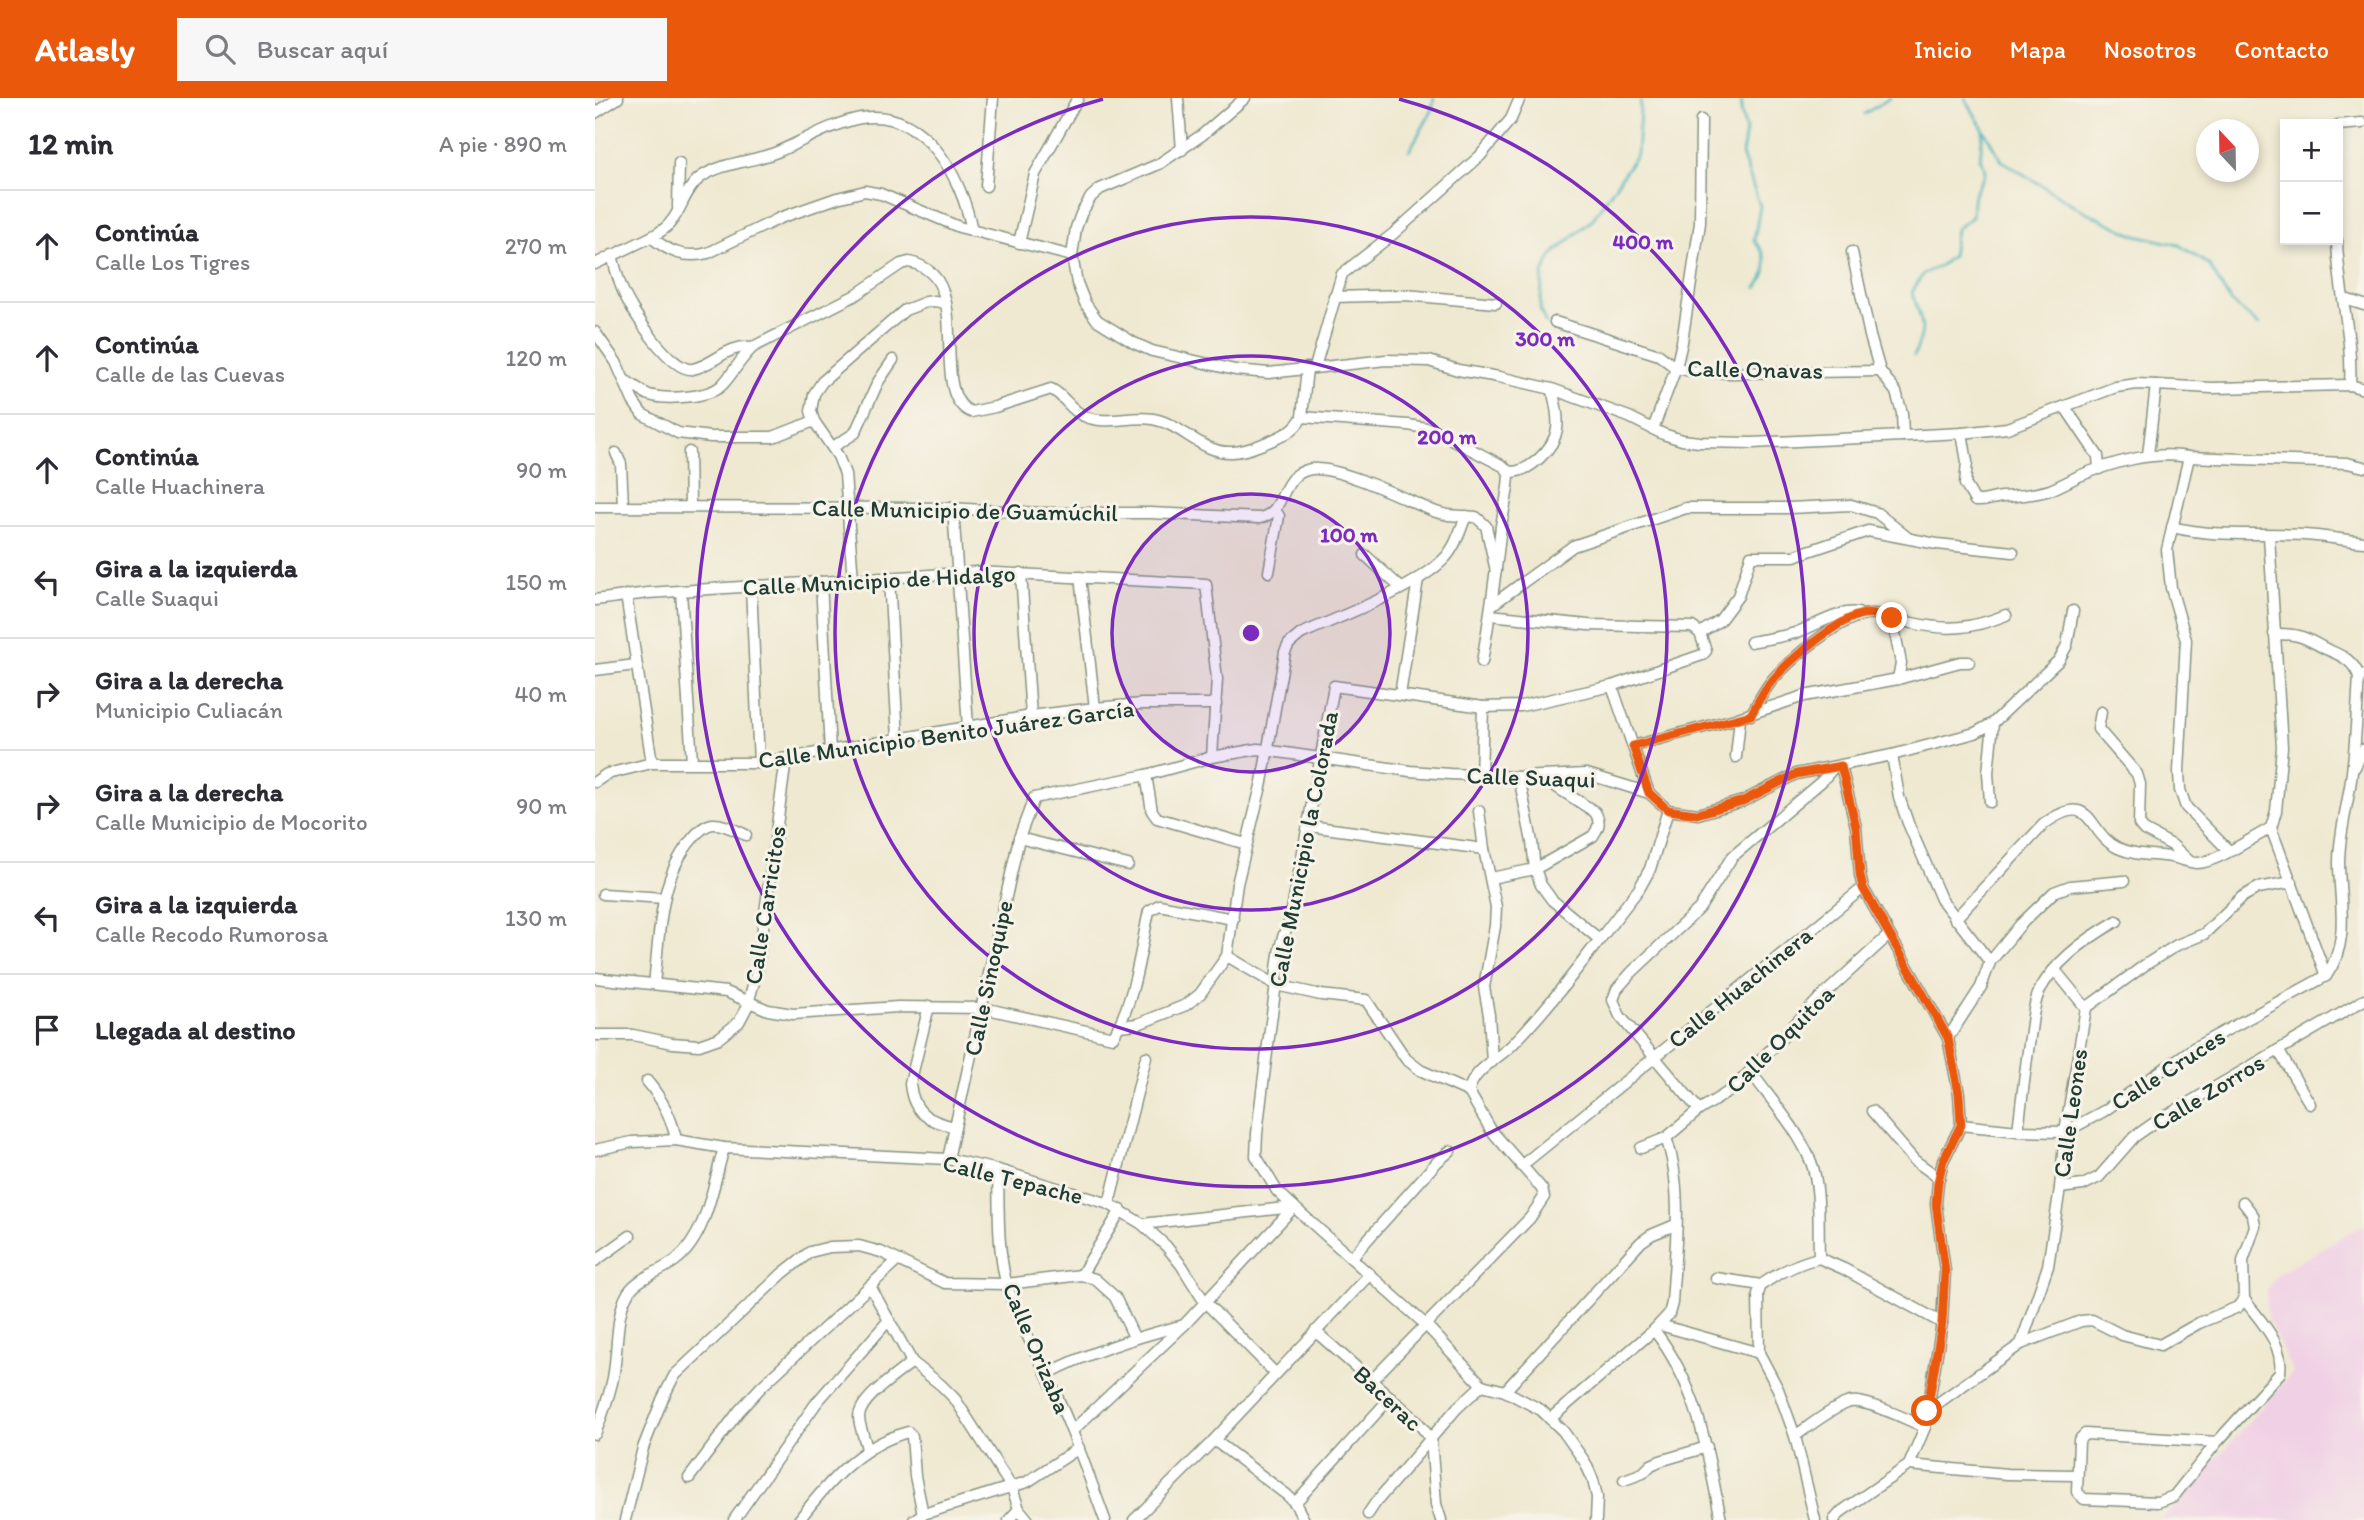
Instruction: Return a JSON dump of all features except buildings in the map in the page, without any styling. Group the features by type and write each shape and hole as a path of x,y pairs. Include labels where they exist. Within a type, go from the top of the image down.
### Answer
{"street":[{"path":"595,113 618,98"},
{"path":"986,186 993,98"},
{"path":"1019,243 1039,164 1078,98"},
{"path":"1178,98 1182,150"},
{"path":"1245,98 1182,150 1159,164 1109,184 1091,197 1081,214 1072,256 1077,283 1091,314 1134,343 1173,356 1244,371 1269,373 1418,359 1552,389 1592,402 1682,440 1700,442 1752,443 1962,433 2007,428 2116,387 2137,384 2213,388 2350,386 2364,389"},
{"path":"626,381 653,396 707,394 722,385 753,346 854,296 907,262 922,265 932,273 945,303 950,317 949,362 955,395 960,404 971,412 1051,389 1083,416 1099,420 1136,418 1162,421 1210,448 1230,452 1254,447 1287,434 1302,417 1311,367 1346,269 1393,234 1480,156 1511,119 1520,98"},
{"path":"595,264 666,228 689,189 699,178 771,154 853,120 882,117 904,123 921,132 937,150 963,196 972,231"},
{"path":"1653,429 1677,368 1699,230 1701,120"},
{"path":"2343,125 2362,123"},
{"path":"678,208 679,163"},
{"path":"651,237 672,252 696,256 708,253 780,218 865,191 881,194 972,231 1072,256"},
{"path":"2337,245 2337,262 2345,299 2352,358 2350,386"},
{"path":"1852,252 1880,371 1896,392 1902,413 1903,436"},
{"path":"612,255 622,290 633,313 678,366 684,369 696,368 736,347 753,346"},
{"path":"1334,297 1405,295 1496,303"},
{"path":"2345,299 2364,305"},
{"path":"853,580 845,474 833,447 814,421 811,403 823,382 905,310 926,302 945,303"},
{"name":"Calle Onavas","path":"1555,322 1659,355 1677,368 1730,373 1880,371"},
{"path":"595,332 626,381 633,401 642,414 686,435 711,438 773,437 814,421"},
{"path":"833,447 855,433 878,382 894,360"},
{"path":"2148,455 2156,385"},
{"path":"1302,417 1432,429 1516,472 1536,461 1551,444 1557,430 1557,410 1552,389"},
{"path":"2065,407 2098,456 2099,469"},
{"path":"1962,433 1967,462 1965,484 1975,501 1983,502 1995,498 2032,495 2099,469 2148,455 2347,463 2364,467"},
{"path":"689,452 690,506"},
{"path":"615,453 621,464 622,506"},
{"path":"2189,457 2167,550 2171,588 2186,640 2180,790 2186,807 2229,851"},
{"path":"1269,572 1279,516 1275,510 1291,480 1311,469 1340,473 1436,512 1476,517 1486,526 1496,571"},
{"path":"1482,662 1509,485 1506,469"},
{"path":"1491,610 1573,546 1686,508 1851,505 1877,513 1909,538"},
{"name":"Calle Municipio de Guamúchil","path":"595,508 953,508 1040,513 1150,513 1259,518 1275,510"},
{"path":"953,508 968,727"},
{"path":"1119,1026 1138,1024 1186,1004 1200,994 1227,956 1237,884 1268,749 1285,652 1289,644 1301,634 1401,588 1434,568 1451,550 1466,516"},
{"path":"2172,527 2192,532 2303,535 2364,542"},
{"path":"1700,633 1720,620 1738,596 1751,556 1794,556 1863,531 1958,547 2013,552"},
{"path":"2269,536 2281,747 2276,811 2271,828 2326,976"},
{"path":"1365,555 1401,588"},
{"name":"Calle Municipio de Hidalgo","path":"595,600 625,595 957,573 1021,573 1206,584 1216,664 1216,704"},
{"path":"1021,573 1031,716"},
{"path":"889,577 898,738"},
{"path":"1080,577 1095,708"},
{"path":"1418,579 1400,695 1483,707 1536,704 1612,686 1702,655 1706,651 1700,633 1692,627 1588,625 1491,610"},
{"path":"821,582 830,751"},
{"path":"751,586 759,763"},
{"path":"681,591 692,762"},
{"path":"625,595 652,763"},
{"path":"1751,642 1793,633 1854,611 1938,628 1967,628 2006,615"},
{"path":"1469,1092 1476,1076 1532,1023 1639,889 1654,858 1668,810 1697,814 1743,801 1796,774 1961,738 1993,723 2059,660 2067,645 2073,611"},
{"path":"1736,757 1745,716 1770,683 1784,668 1835,627 1861,614"},
{"path":"1892,618 1901,663 1898,679"},
{"path":"2274,634 2293,634 2307,638 2346,657 2362,675 2353,772 2339,862 2343,904 2342,935 2337,956 2326,976"},
{"path":"1633,746 1745,716 1804,696 1898,679 1969,662"},
{"path":"595,670 636,665"},
{"name":"Calle Municipio la Colorada","path":"1400,695 1334,686 1290,921 1278,952 1256,1156 1277,1191 1427,1326 1482,1385"},
{"path":"1612,686 1649,793"},
{"name":"Calle Municipio Benito Juárez García","path":"595,782 607,774 652,763 759,763 1031,716 1142,704 1216,704"},
{"path":"1212,757 1216,704"},
{"path":"1481,776 1483,707"},
{"path":"2101,712 2098,729 2102,737 2130,765 2140,784 2139,824 2144,830 2172,845 2194,863 2204,862 2229,851 2271,828"},
{"path":"1990,802 1988,773 1993,723"},
{"name":"Calle Suaqui","path":"1034,799 1146,775 1212,757 1268,749 1410,771 1519,777 1587,774 1649,793 1668,810"},
{"path":"2353,772 2364,749"},
{"path":"1892,755 1899,797 1907,823 1941,899 1990,962"},
{"name":"Calle Carricitos","path":"595,1035 633,1035 699,1045 719,1038 744,1014 757,971 768,905 786,759"},
{"path":"1834,1520 1842,1511 1909,1465 1925,1427 1942,1323 1945,1271 1936,1204 1939,1178 1943,1161 1961,1125 1959,1094 1948,1038 1863,888 1856,827 1837,767"},
{"path":"1699,1110 1619,1016 1612,1000 1617,989 1631,973 1699,909 1732,857 1837,767"},
{"path":"1146,775 1152,811 1157,818 1246,844"},
{"path":"1519,777 1535,869 1541,885 1552,900 1598,939"},
{"path":"1491,878 1535,869 1593,836 1599,827 1599,818 1595,812 1541,777"},
{"name":"Calle Sinoquipe","path":"948,1159 1019,838 1034,799"},
{"path":"1479,811 1496,907 1484,987 1492,1062"},
{"path":"1955,919 2044,824 2056,815 2069,811 2079,811 2087,816 2106,840 2128,852 2189,860"},
{"path":"654,984 664,898 677,859 703,828 715,823 746,835"},
{"path":"1309,825 1484,849"},
{"path":"1019,838 1128,865"},
{"path":"1948,1038 1980,986 1990,962 2021,924 2054,892 2070,886 2124,881"},
{"path":"2055,971 2086,1008 2145,965 2177,945 2204,933 2242,897 2258,888 2292,882"},
{"name":"Calle Huachinera","path":"1521,1166 1863,888"},
{"path":"603,894 664,898"},
{"path":"595,978 726,992 768,1010 793,1014 929,1006 982,1008 1113,1037 1131,992 1149,911 1159,905 1233,919"},
{"path":"2018,1131 2034,1010 2041,989 2055,971 2094,934 2117,921"},
{"name":"Calle Oquitoa","path":"1641,1148 1666,1138 1699,1110 1733,1089 1818,1000 1889,935"},
{"path":"1227,956 1276,985 1321,995 1366,1000 1406,1059 1420,1070 1469,1092 1491,1130 1542,1189 1544,1197 1530,1218 1372,1380"},
{"name":"Calle Cruces","path":"1961,1125 2018,1131 2065,1132 2104,1111 2192,1049 2326,976"},
{"name":"Calle Zorros","path":"2060,1188 2091,1182 2099,1177 2134,1137 2154,1123 2364,1000"},
{"path":"929,1006 910,1084 911,1096 925,1116 934,1122 955,1127"},
{"name":"Calle Leones","path":"2021,1344 2048,1266 2065,1132 2086,1008"},
{"path":"2278,1051 2310,1104"},
{"path":"1109,1204 1146,1057"},
{"path":"1751,1072 1797,1136 1811,1162 1817,1182 1819,1258"},
{"path":"647,1081 658,1093 673,1122 676,1140"},
{"path":"1872,1111 1914,1160 1939,1178"},
{"path":"1550,1419 1669,1314 1672,1303 1677,1186 1673,1157 1666,1138"},
{"name":"Calle Tepache","path":"595,1150 632,1142 676,1140 724,1148 948,1159 998,1170 1109,1204 1142,1223 1165,1246 1182,1266 1204,1301 1275,1373"},
{"path":"595,1434 613,1379 621,1314 627,1294 634,1285 675,1261 690,1248 705,1212 724,1148"},
{"path":"1352,1257 1450,1151"},
{"name":"Calle Orizaba","path":"998,1170 999,1231 1007,1284 1019,1319 1072,1431 1105,1520"},
{"path":"2217,1442 2085,1433 2079,1440 2077,1492 2084,1499 2165,1500 2174,1496 2217,1442 2280,1373 2282,1360 2277,1344 2244,1299 2243,1261 2255,1226 2253,1215 2243,1202"},
{"path":"1142,1223 1294,1207"},
{"path":"1072,1431 1185,1324 1294,1207"},
{"path":"1081,1275 1121,1210"},
{"path":"1505,1391 1641,1242 1675,1225"},
{"path":"595,1262 630,1236"},
{"path":"625,1520 643,1448 674,1376 783,1273 810,1252 830,1247 859,1246 881,1252 945,1283 1007,1284 1081,1275 1095,1279 1115,1297 1134,1337"},
{"path":"1716,1278 1761,1284 1800,1263 1819,1258 1942,1323"},
{"path":"689,1478 739,1411 762,1386 898,1261"},
{"path":"1134,1520 1214,1440 1370,1274"},
{"path":"1761,1284 1758,1304 1759,1353 1778,1389 1795,1436 1815,1520"},
{"path":"870,1286 912,1362 955,1399 1012,1488 1019,1509 1028,1520"},
{"path":"1927,1411 2021,1344 2081,1321 2092,1320 2122,1335 2160,1345 2199,1323 2238,1307 2244,1299"},
{"path":"734,1520 817,1402 889,1320"},
{"path":"1047,1374 1080,1356 1134,1337 1185,1324"},
{"path":"1657,1327 1759,1353"},
{"path":"1657,1327 1691,1392 1707,1447 1721,1520"},
{"name":"Bacerac","path":"1315,1331 1416,1420 1431,1439 1436,1504 1441,1520"},
{"path":"867,1448 859,1418 861,1409 882,1386 912,1362"},
{"path":"1368,1514 1457,1408 1482,1385 1505,1391 1541,1410 1563,1431 1585,1462 1597,1497 1597,1520"},
{"path":"1295,1503 1391,1397"},
{"path":"1795,1436 1849,1401 1882,1409 1925,1427"},
{"path":"799,1520 834,1477 867,1448 908,1432 912,1436 915,1476 923,1514"},
{"path":"1214,1440 1295,1503 1304,1520"},
{"path":"1624,1480 1643,1473 1660,1461 1707,1447"},
{"path":"914,1520 923,1514 1027,1482 1079,1448"},
{"path":"1909,1465 2007,1474 2076,1475"},
{"path":"1009,1520 1019,1509"}],"shaded area":[{"path":"2364,1224 2364,1520 2162,1520 2293,1372 2267,1318 2266,1291 2278,1274"}],"waterway":[{"path":"1409,151 1432,111 1434,98"},
{"path":"1546,324 1540,310 1543,273 1552,255 1592,220 1637,154 1641,98"},
{"path":"1742,98 1741,112 1746,130 1742,155 1760,206 1754,241 1763,253 1766,264 1764,276 1757,288"},
{"path":"1864,114 1890,98"},
{"path":"1965,98 2002,161 2080,209 2132,234 2179,245 2209,265 2230,301 2259,325"},
{"path":"1914,356 1921,337 1922,324 1912,292 1923,274 1952,256 1956,229 1972,217 1974,195 1985,172 1980,159 1983,131"}],"route":[{"path":"1892,618 1861,614 1835,627 1784,668 1770,683 1751,715 1633,746 1649,793 1668,810 1697,814 1743,801 1796,774 1841,766 1856,827 1863,888 1948,1038 1959,1094 1961,1125 1943,1161 1938,1182 1936,1204 1945,1271 1937,1362 1927,1411"}]}
